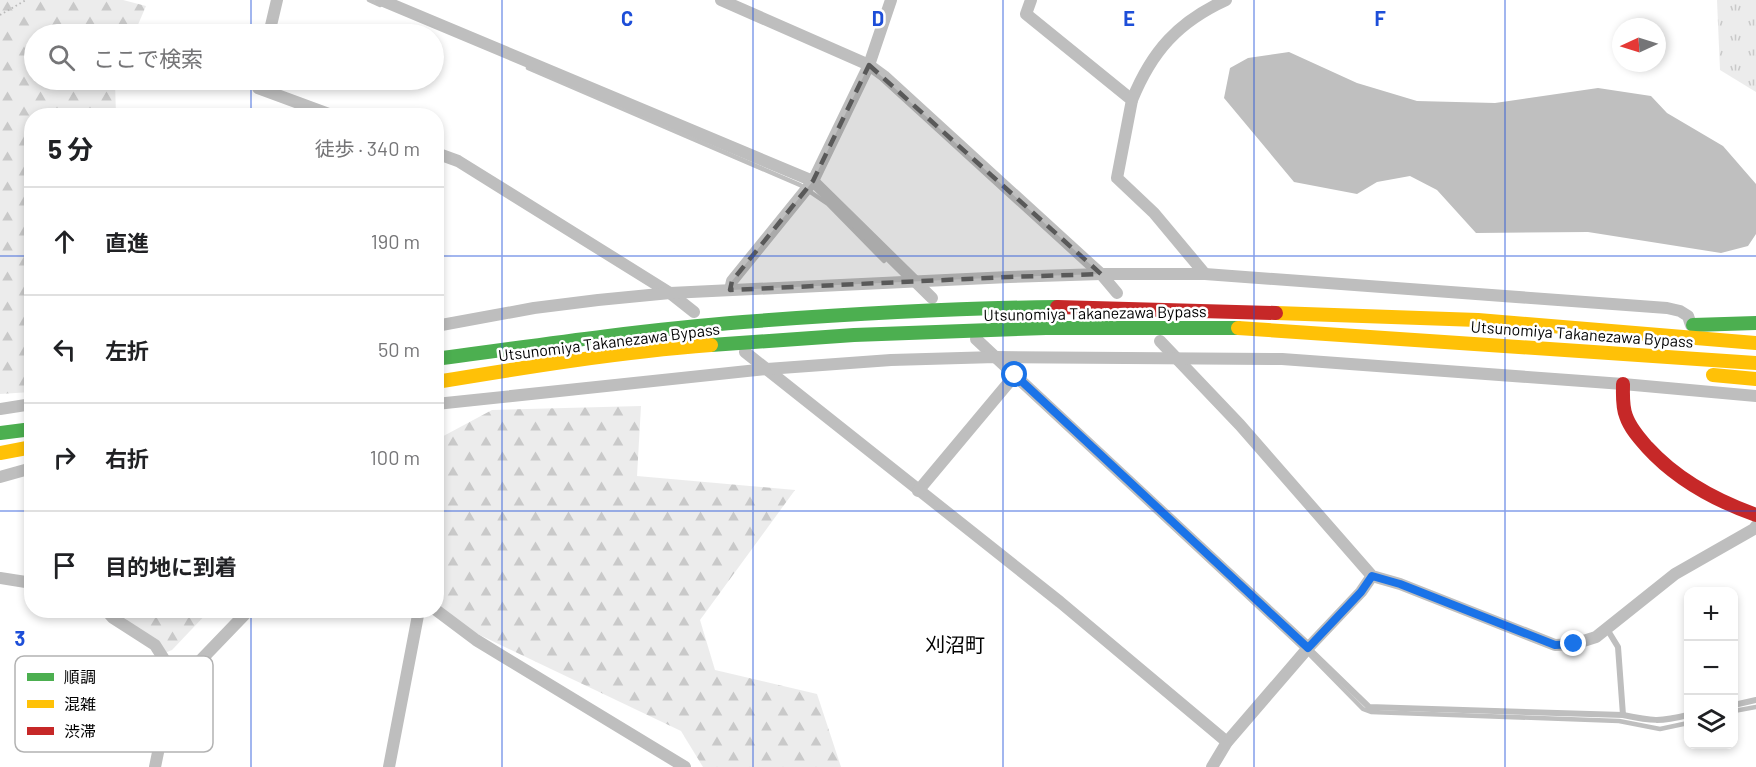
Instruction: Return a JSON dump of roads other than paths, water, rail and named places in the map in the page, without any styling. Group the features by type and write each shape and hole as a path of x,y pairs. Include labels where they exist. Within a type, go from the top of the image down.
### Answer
{"main road":[{"name":"Utsunomiya Takanezawa Bypass","path":"444,358 698,326 980,308 1087,307 1198,310 1520,323 1756,343"},
{"path":"1520,323 1690,325 1756,323"},
{"name":"Utsunomiya Takanezawa Bypass","path":"444,381 632,353 701,346 854,335 1046,328 1238,328 1756,363"},
{"path":"1409,339 1650,369"},
{"path":"1704,375 1756,379"},
{"path":"1623,384 1622,401 1628,421 1654,455 1671,471 1704,494 1756,515"},
{"path":"0,433 24,430"},
{"path":"0,453 24,448"}],"street":[{"path":"271,24 277,0"},
{"path":"381,0 438,24"},
{"path":"721,0 869,65 884,76 1101,274 1117,293"},
{"path":"730,291 732,281 813,181 869,65 891,0"},
{"path":"1031,0 1026,14 1132,100"},
{"path":"1205,274 1154,213 1118,178 1132,100 1159,50 1182,26 1207,9 1226,0"},
{"path":"444,26 813,181 932,298"},
{"path":"263,90 312,108"},
{"path":"444,156 458,161 670,293 694,312"},
{"path":"444,324 545,307 670,293 1101,274 1205,274 1667,308 1680,311 1688,316 1690,325"},
{"path":"976,339 1308,648"},
{"path":"1160,341 1240,425 1372,576 1400,584 1555,645 1574,644 1596,637 1675,574 1728,545 1756,526"},
{"path":"745,352 1060,602 1227,742"},
{"path":"444,403 766,369 891,360 996,357 1293,359 1756,396"},
{"path":"918,491 1015,375"},
{"path":"0,409 24,409"},
{"path":"0,477 24,470"},
{"path":"1212,767 1227,742 1308,648 1361,592 1372,576"},
{"path":"0,578 24,582"},
{"path":"444,616 476,640 685,767"},
{"path":"113,618 155,645 162,656"},
{"path":"205,656 241,618"},
{"path":"389,767 417,618"},
{"path":"155,767 158,752"}],"lane":[{"path":"1607,629 1618,647 1623,715"},
{"path":"1308,648 1369,707 1623,715 1657,721 1684,716"},
{"path":"1738,704 1756,700"}],"waterway":[{"path":"369,0 380,5"},
{"path":"528,68 800,185 828,204 884,261"},
{"path":"1310,655 1363,709 1371,712 1619,721 1660,729 1684,724"},
{"path":"1738,710 1756,707"}],"district":[{"name":"刈沼町","path":"955,645"}]}
